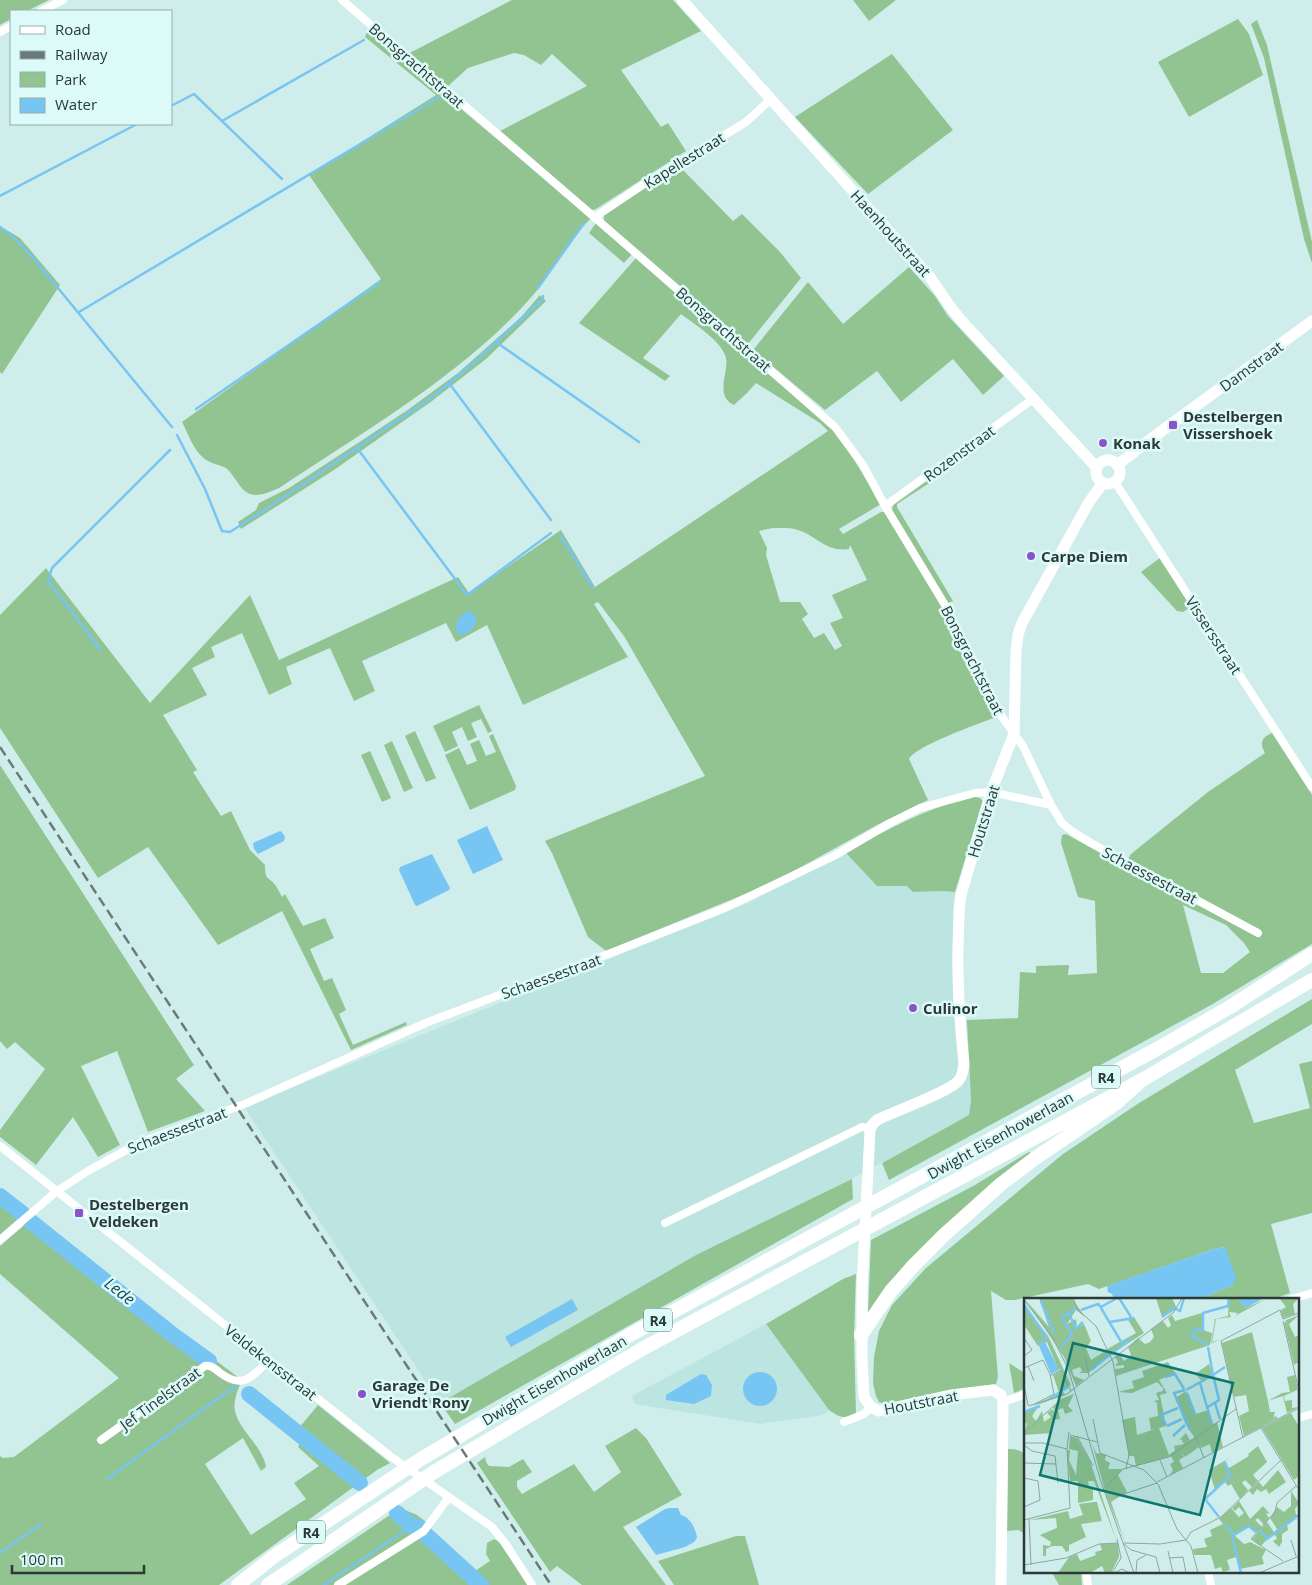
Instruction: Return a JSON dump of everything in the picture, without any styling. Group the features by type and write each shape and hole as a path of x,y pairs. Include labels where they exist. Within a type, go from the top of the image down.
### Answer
{"highway":[{"name":"Dwight Eisenhowerlaan","path":"238,1585 274,1558 386,1482 628,1336 1155,1050 1230,1007 1312,954"},
{"name":"R4","path":"1142,1080 1312,980"},
{"name":"Dwight Eisenhowerlaan","path":"268,1585 402,1493 485,1441 642,1349 1142,1080"},
{"path":"861,1335 892,1291 910,1270 973,1208 1034,1159 1115,1104 1142,1080"}],"street":[{"path":"43,10 63,0"},
{"name":"Bonsgrachtstraat","path":"342,0 595,217 835,427 863,465 885,506 946,605 1002,717 1014,734"},
{"name":"Haenhoutstraat","path":"682,0 930,277 955,312 1097,468"},
{"name":"Kapellestraat","path":"595,217 644,184 746,122 771,99"},
{"name":"Damstraat","path":"1118,465 1312,321"},
{"name":"Rozenstraat","path":"885,506 1033,399"},
{"path":"1113,461 1118,465 1120,474 1115,482 1110,484 1103,483 1097,477 1099,464 1113,461"},
{"name":"Vissersstraat","path":"1115,482 1312,787"},
{"name":"Houtstraat","path":"1003,1402 1001,1395 996,1391 990,1390 951,1395 886,1411 879,1411 870,1407 864,1397 861,1335 862,1286 870,1128 877,1120 955,1084 962,1074 964,1064 959,1004 959,908 990,792 1014,734 1018,635 1022,623 1089,502 1103,483"},
{"name":"Schaessestraat","path":"1014,734 1023,746 1051,805 1062,823 1072,832 1258,934"},
{"name":"Schaessestraat","path":"0,1240 57,1191 88,1171 139,1143 242,1105 428,1022 725,908 834,856 890,823 920,808 975,793 990,792 1051,805"},
{"name":"Houtstraat","path":"664,1223 862,1127 870,1128"},
{"name":"Veldekensstraat","path":"0,1146 390,1456 492,1527 505,1543 532,1585"},
{"path":"1295,1298 1312,1293"},
{"name":"Jef Tinelstraat","path":"101,1440 205,1366 209,1365 230,1380 240,1380 252,1377 269,1360"},
{"path":"1001,1585 1003,1402 1024,1395"},
{"path":"844,1422 864,1414 870,1407"},
{"path":"338,1585 424,1531 449,1497"},
{"path":"1086,1572 1088,1585"},
{"path":"1208,1572 1211,1585"}],"shaded area":[{"path":"846,853 877,886 907,886 913,892 955,892 953,908 953,1005 955,1020 967,1020 971,1100 969,1115 842,1184 696,1255 440,1403 244,1107 748,903"},
{"path":"766,1324 829,1410 823,1415 761,1424 635,1404 632,1396"}],"green space":[{"path":"0,0 49,0 29,10 10,10 10,20 0,25"},
{"path":"512,0 673,0 701,31 621,70 661,127 668,123 686,151 592,210 500,131 587,86 552,54 541,65 524,55 514,53 468,68 447,87 441,81 436,88 591,218 567,246 532,296 501,329 472,355 409,402 279,488 257,495 247,492 242,489 226,468 203,458 192,443 182,422 381,279 309,175 436,95 365,37 368,30 402,57"},
{"path":"853,0 896,0 869,21"},
{"path":"1238,19 1249,34 1263,75 1189,117 1158,62"},
{"path":"1257,20 1267,45 1312,242 1312,263 1304,239 1264,58 1251,24"},
{"path":"892,54 953,130 868,194 795,117"},
{"path":"680,167 733,221 742,214 780,252 801,278 748,344 604,222 604,215"},
{"path":"596,223 632,254 624,263 589,233"},
{"path":"0,226 20,238 60,285 2,374 0,372"},
{"path":"636,258 736,347 824,420 842,440 881,504 839,529 843,534 881,512 885,512 941,606 999,716 936,741 914,753 909,759 928,800 877,825 772,883 606,951 588,937 545,841 705,776 624,636 598,602 594,604 628,657 523,705 487,625 456,642 446,623 362,661 375,691 354,701 330,648 286,667 292,684 269,695 242,633 211,647 215,657 192,668 207,695 163,715 197,770 193,772 221,816 231,811 250,850 265,865 267,876 274,883 282,897 285,894 303,926 325,918 334,938 310,949 324,981 332,978 346,1010 339,1014 353,1045 406,1022 407,1025 351,1050 282,911 218,945 148,847 98,878 0,728 0,615 46,568 150,703 250,595 279,660 458,577 469,593 561,530 595,587 828,431 820,423 756,383 734,405 728,401 723,390 726,358 723,352 707,333 681,314 643,358 670,376 665,381 579,323","holes":["773,528 798,530 823,544 835,548 849,549 850,545 867,580 832,595 843,618 830,623 842,646 835,650 824,633 814,638 802,619 808,614 800,602 780,602 766,555 767,548 759,531"]},
{"path":"909,267 935,296 948,316 1004,376 983,395 953,359 901,402 877,371 825,410 753,350 808,282 843,324"},
{"path":"540,295 546,301 486,359 432,401 334,470 241,529 238,522 256,510 259,503 289,488 361,441 458,373 521,317"},
{"path":"929,479 931,482 897,504 897,507 953,601 948,603 892,510 894,502"},
{"path":"1160,558 1191,607 1183,612 1177,611 1141,572"},
{"path":"479,705 492,731 488,733 481,719 471,723 477,737 468,741 462,727 452,732 458,746 445,752 433,726"},
{"path":"415,731 436,778 426,782 405,736"},
{"path":"1272,733 1312,795 1312,944 1211,1005 889,1180 882,1163 969,1115 971,1100 967,1020 1018,1018 1020,972 1036,973 1036,966 1069,965 1068,975 1097,973 1095,901 1078,897 1061,843 1062,835 1066,834 1124,866 1131,854 1208,792 1265,753 1262,743 1264,738","holes":["1183,905 1226,925 1250,952 1223,973 1201,973"]},
{"path":"493,734 516,786 515,790 470,810 445,755 459,748 467,765 477,761 470,744 479,740 486,756 496,752 489,736"},
{"path":"392,741 413,788 404,792 384,745"},
{"path":"370,751 391,798 382,802 361,755"},
{"path":"0,765 194,1065 176,1079 205,1111 148,1132 117,1051 81,1066 120,1145 98,1157 73,1117 36,1165 0,1137 0,1130 45,1069 15,1042 7,1049 0,1041"},
{"path":"971,797 983,801 955,892 913,892 907,886 877,886 846,853 876,836 938,807"},
{"path":"1312,999 1312,1024 1235,1070 1254,1123 1310,1108 1299,1064 1312,1061 1312,1213 1271,1224 1290,1293 1277,1298 1202,1298 1233,1285 1225,1247 1214,1249 1099,1289 1088,1284 1015,1300 1006,1300 991,1291 998,1377 996,1384 944,1391 885,1404 879,1402 873,1383 874,1357 879,1331 892,1305 926,1268 1063,1154 1139,1103"},
{"path":"1030,1152 1032,1156 868,1313 871,1240 975,1185"},
{"path":"852,1179 853,1199 455,1424 440,1403 696,1255"},
{"path":"0,1192 26,1212 0,1235"},
{"path":"35,1216 180,1334 242,1380 235,1399 235,1411 241,1426 264,1459 266,1467 261,1471 243,1438 205,1464 251,1535 306,1499 294,1483 319,1466 298,1447 305,1436 298,1429 318,1405 390,1463 377,1470 219,1585 0,1585 0,1456 3,1458 14,1457 119,1378 0,1274 0,1246"},
{"path":"856,1274 854,1337 856,1414 842,1417 829,1410 766,1324 843,1279"},
{"path":"1009,1363 1024,1373 1024,1389 1014,1393"},
{"path":"636,1428 646,1438 682,1495 623,1527 666,1585 582,1585 557,1566 550,1572 477,1463 485,1457 489,1466 509,1467 523,1459 532,1472 517,1481 517,1487 522,1494 574,1464 594,1492 621,1472 605,1446"},
{"path":"1008,1449 1018,1450 1024,1454 1024,1533 1018,1530 1007,1531"},
{"path":"400,1508 417,1515 426,1522 463,1579 490,1561 486,1554 487,1543 494,1539 499,1542 528,1585 287,1585"},
{"path":"736,1536 745,1536 759,1585 674,1585 658,1561"},
{"path":"1052,1572 1081,1572 1082,1585 1059,1585"}],"water":[{"path":"470,611 476,616 476,624 468,633 459,635 456,628 458,621"},
{"path":"487,826 503,860 473,874 457,840"},
{"path":"280,831 285,837 284,841 258,854 254,849 253,843"},
{"path":"432,854 450,888 417,906 399,870 400,867"},
{"path":"1225,1247 1236,1277 1233,1285 1202,1298 1114,1298 1112,1294 1108,1292 1107,1286 1214,1249"},
{"path":"572,1299 578,1310 511,1347 505,1337"},
{"path":"760,1372 767,1373 772,1377 776,1382 776,1396 772,1401 767,1405 760,1406 753,1405 748,1401 744,1396 743,1389 744,1382 748,1377 753,1373"},
{"path":"701,1374 706,1375 712,1385 711,1396 694,1404 666,1400 666,1395"},
{"path":"678,1508 681,1515 690,1521 697,1538 685,1547 656,1555 636,1527 665,1509"}],"waterway":[{"path":"222,121 364,40"},
{"path":"172,105 194,94 282,179"},
{"path":"79,312 439,97"},
{"path":"0,196 135,125"},
{"path":"538,288 584,223"},
{"path":"0,227 13,237 35,260 172,427"},
{"path":"196,409 380,282"},
{"path":"177,435 205,489 222,531 230,532 434,396 480,357 543,299 543,296"},
{"path":"496,342 639,442"},
{"path":"449,383 551,520"},
{"path":"357,448 467,595 551,533"},
{"path":"101,650 48,581 52,568 170,450"},
{"path":"560,535 593,588"},
{"name":"Lede","path":"0,1196 23,1214"},
{"name":"Lede","path":"30,1221 173,1335 209,1361"},
{"path":"107,1479 238,1384"},
{"name":"Lede","path":"249,1394 360,1483"},
{"name":"Lede","path":"397,1513 412,1526 421,1528"},
{"path":"0,1553 41,1524"},
{"path":"324,1585 412,1526"},
{"name":"Lede","path":"425,1534 481,1585"}],"railway":[{"path":"0,747 551,1585"}],"place":[{"name":"Destelbergen Vissershoek","path":"1173,425"},
{"name":"Konak","path":"1103,443"},
{"name":"Carpe Diem","path":"1031,556"},
{"name":"Culinor","path":"913,1008"},
{"name":"Destelbergen Veldeken","path":"79,1213"},
{"name":"Garage De Vriendt Rony","path":"362,1394"}]}
